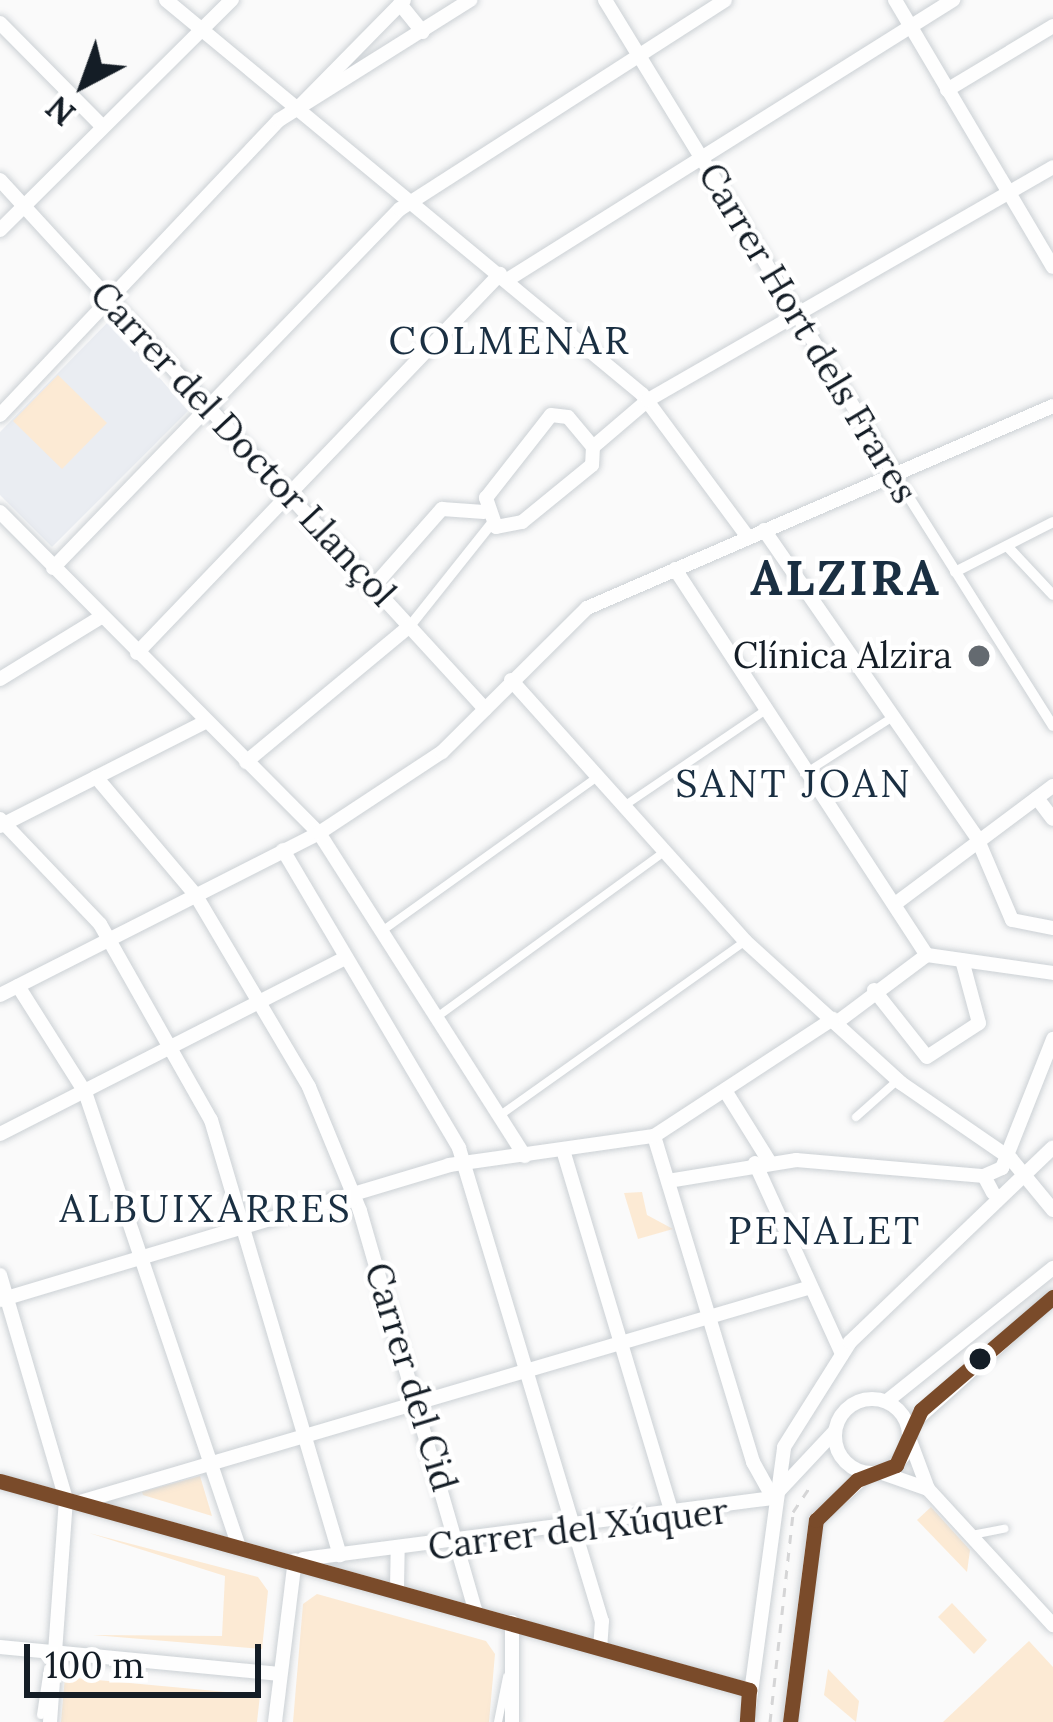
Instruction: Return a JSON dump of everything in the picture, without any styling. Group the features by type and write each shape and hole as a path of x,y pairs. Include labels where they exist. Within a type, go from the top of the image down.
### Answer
{"street":[{"path":"166,0 648,400 748,537"},
{"path":"0,230 232,0"},
{"path":"298,108 470,0"},
{"name":"Carrer Hort dels Frares","path":"605,0 1053,726"},
{"path":"52,568 411,202 725,0"},
{"path":"895,0 1053,267"},
{"path":"137,653 504,277 953,0"},
{"path":"0,415 402,2 423,32"},
{"path":"0,23 103,127"},
{"path":"947,90 1053,26"},
{"path":"374,586 442,509 514,526 573,484 593,447 648,400 1053,167"},
{"name":"Carrer del Doctor Llançol","path":"0,180 485,709"},
{"path":"0,995 319,833 485,709 580,612 892,470 1053,406"},
{"path":"246,762 410,626 488,518 551,415 568,417 593,447"},
{"path":"0,512 319,833 526,1156"},
{"path":"955,572 1053,522"},
{"path":"764,530 977,840 1012,920 1053,928"},
{"path":"1006,546 1053,595"},
{"path":"676,569 927,955"},
{"path":"4,671 101,617"},
{"path":"511,680 746,941 898,1080 1021,1168 1053,1210"},
{"path":"205,722 1,823 107,939 211,1120 310,1435 340,1556"},
{"name":"Carrer del Cid","path":"96,777 195,894 258,1002 354,1193 464,1544 476,1612"},
{"path":"895,904 1053,786"},
{"path":"1037,798 1053,819"},
{"path":"283,850 463,1163 574,1531 600,1647"},
{"path":"4,1299 463,1163 654,1136 834,1021 927,955 1053,974"},
{"path":"0,1134 346,958"},
{"path":"874,990 927,1058 979,1023 962,960"},
{"path":"18,986 85,1092 238,1547"},
{"path":"668,1181 762,1162 984,1176 1006,1155 1053,1039"},
{"path":"726,1092 762,1162 842,1354"},
{"path":"654,1136 709,1318 773,1498 747,1722"},
{"name":"Carrer del Xúquer","path":"295,1560 674,1520 773,1498 780,1455 842,1354 993,1193 1053,1147"},
{"path":"562,1150 674,1520"},
{"path":"984,1176 993,1193"},
{"path":"773,1498 852,1403 887,1401 1053,1268"},
{"path":"0,1275 73,1501 45,1719"},
{"path":"73,1501 811,1287"},
{"path":"793,1720 816,1520 872,1473 909,1432 1053,1298"},
{"path":"824,1384 840,1456 872,1473 928,1489"},
{"path":"887,1401 909,1432 928,1489 1053,1625"},
{"path":"0,1480 749,1690"},
{"name":"Carrer del Xúquer","path":"397,1589 398,1550"},
{"path":"275,1722 295,1560"},
{"path":"512,1622 507,1676 512,1722"},
{"path":"0,1647 49,1661 280,1673"}],"lane":[{"path":"623,807 769,708"},
{"path":"810,770 893,717"},
{"path":"381,932 596,778"},
{"path":"436,1018 664,852"},
{"path":"499,1115 746,941"},
{"path":"856,1117 898,1080"},
{"path":"970,1535 1004,1529"},
{"path":"499,1722 507,1676"}],"path":[{"path":"770,1722 793,1512 809,1488"}],"shaded area":[{"path":"110,320 188,411 52,547 0,495 0,432"},
{"path":"58,375 107,423 62,469 13,421"},
{"path":"642,1192 647,1215 673,1229 638,1239 624,1193"},
{"path":"200,1476 212,1516 142,1492"},
{"path":"931,1507 970,1550 967,1572 917,1520"},
{"path":"89,1533 258,1577 268,1591 262,1649 93,1635 222,1636 225,1576"},
{"path":"317,1594 486,1641 495,1654 489,1722 293,1722 303,1604"},
{"path":"952,1603 987,1640 974,1654 938,1617"},
{"path":"1029,1641 1053,1667 1053,1722 943,1722"},
{"path":"828,1669 859,1701 856,1722 824,1695"},
{"path":"65,1677 260,1695 257,1722 61,1722"}],"transit line":[{"path":"790,1722 816,1520 857,1480 896,1465 921,1410 1053,1297"},
{"path":"0,1481 749,1690 747,1722"}],"place":[{"name":"Clínica Alzira","path":"979,656"}],"district":[{"name":"COLMENAR","path":"510,340"},
{"name":"ALZIRA","path":"846,578"},
{"name":"SANT JOAN","path":"794,783"},
{"name":"ALBUIXARRES","path":"206,1208"},
{"name":"PENALET","path":"825,1230"}]}
